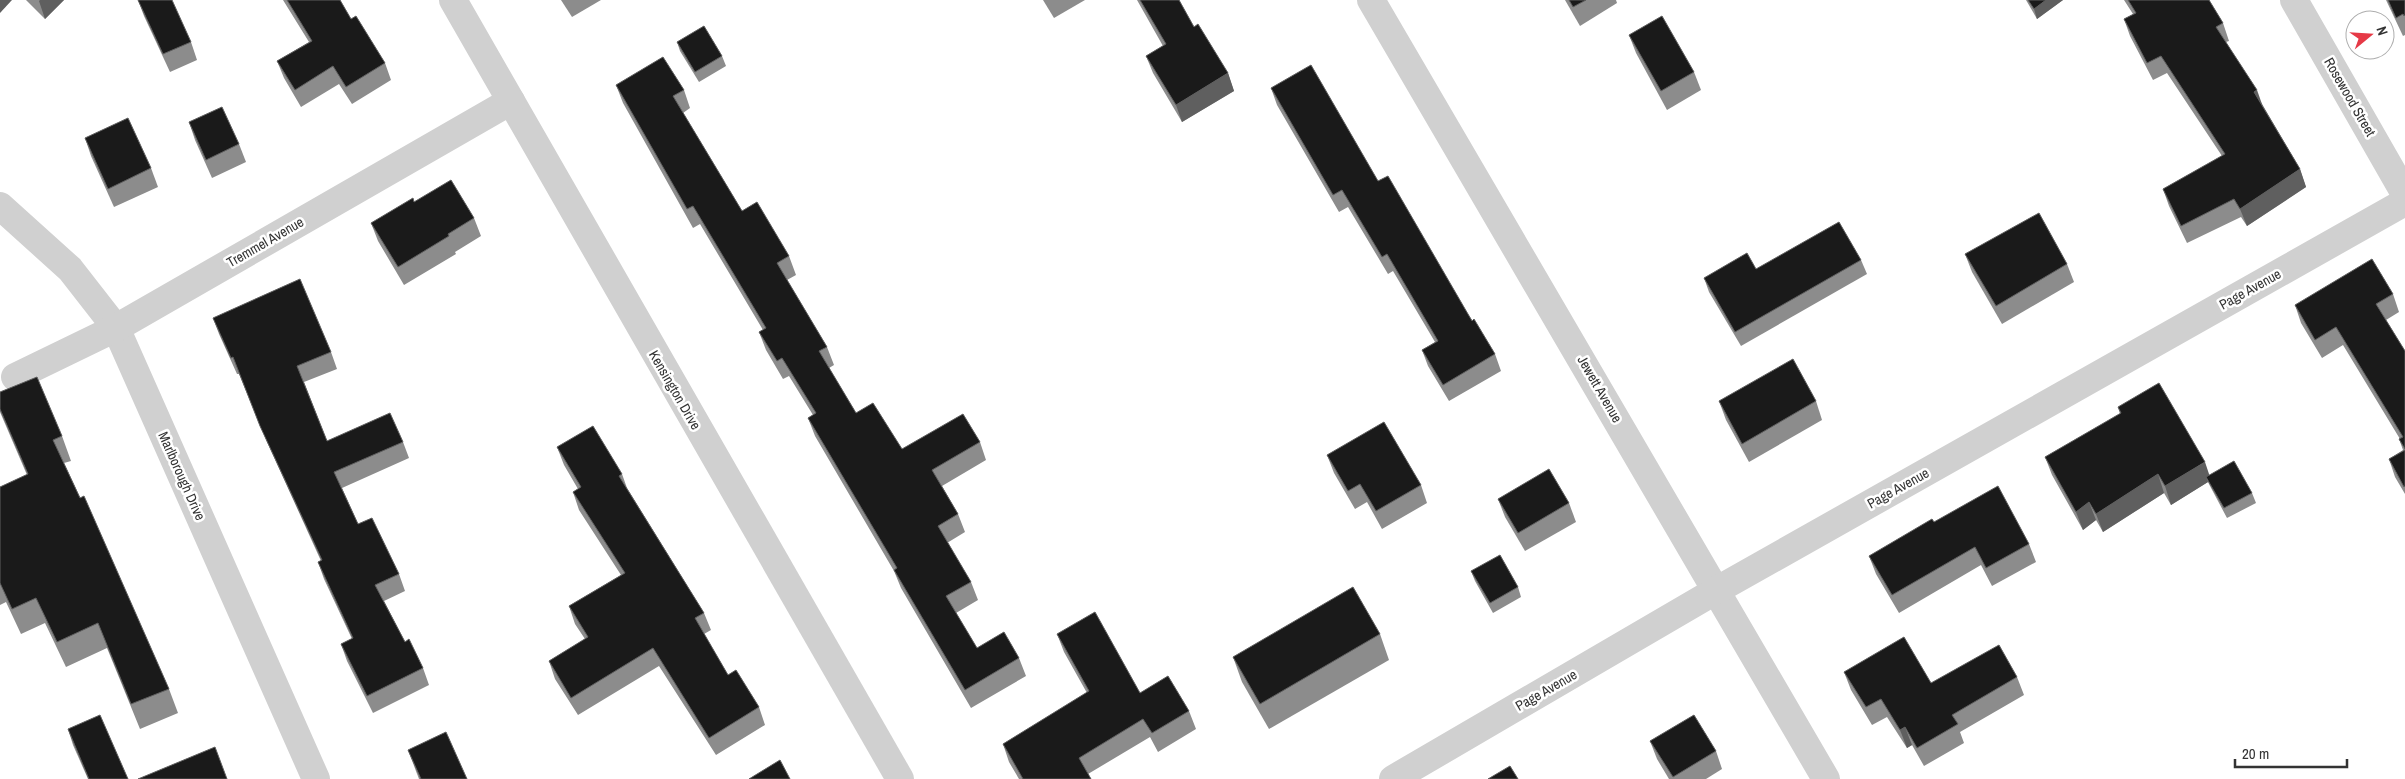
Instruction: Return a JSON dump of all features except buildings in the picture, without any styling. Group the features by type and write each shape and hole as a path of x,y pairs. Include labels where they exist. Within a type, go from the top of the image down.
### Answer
{"street":[{"name":"Kensington Drive","path":"453,0 900,779"},
{"name":"Jewett Avenue","path":"1371,0 1826,779"},
{"name":"Rosewood Street","path":"2294,0 2405,194"},
{"name":"Tremmel Avenue","path":"16,377 116,328 511,101"},
{"name":"Page Avenue","path":"1392,779 1717,590 2405,202"},
{"name":"Marlborough Drive","path":"0,206 70,269 116,328 316,779"}]}
